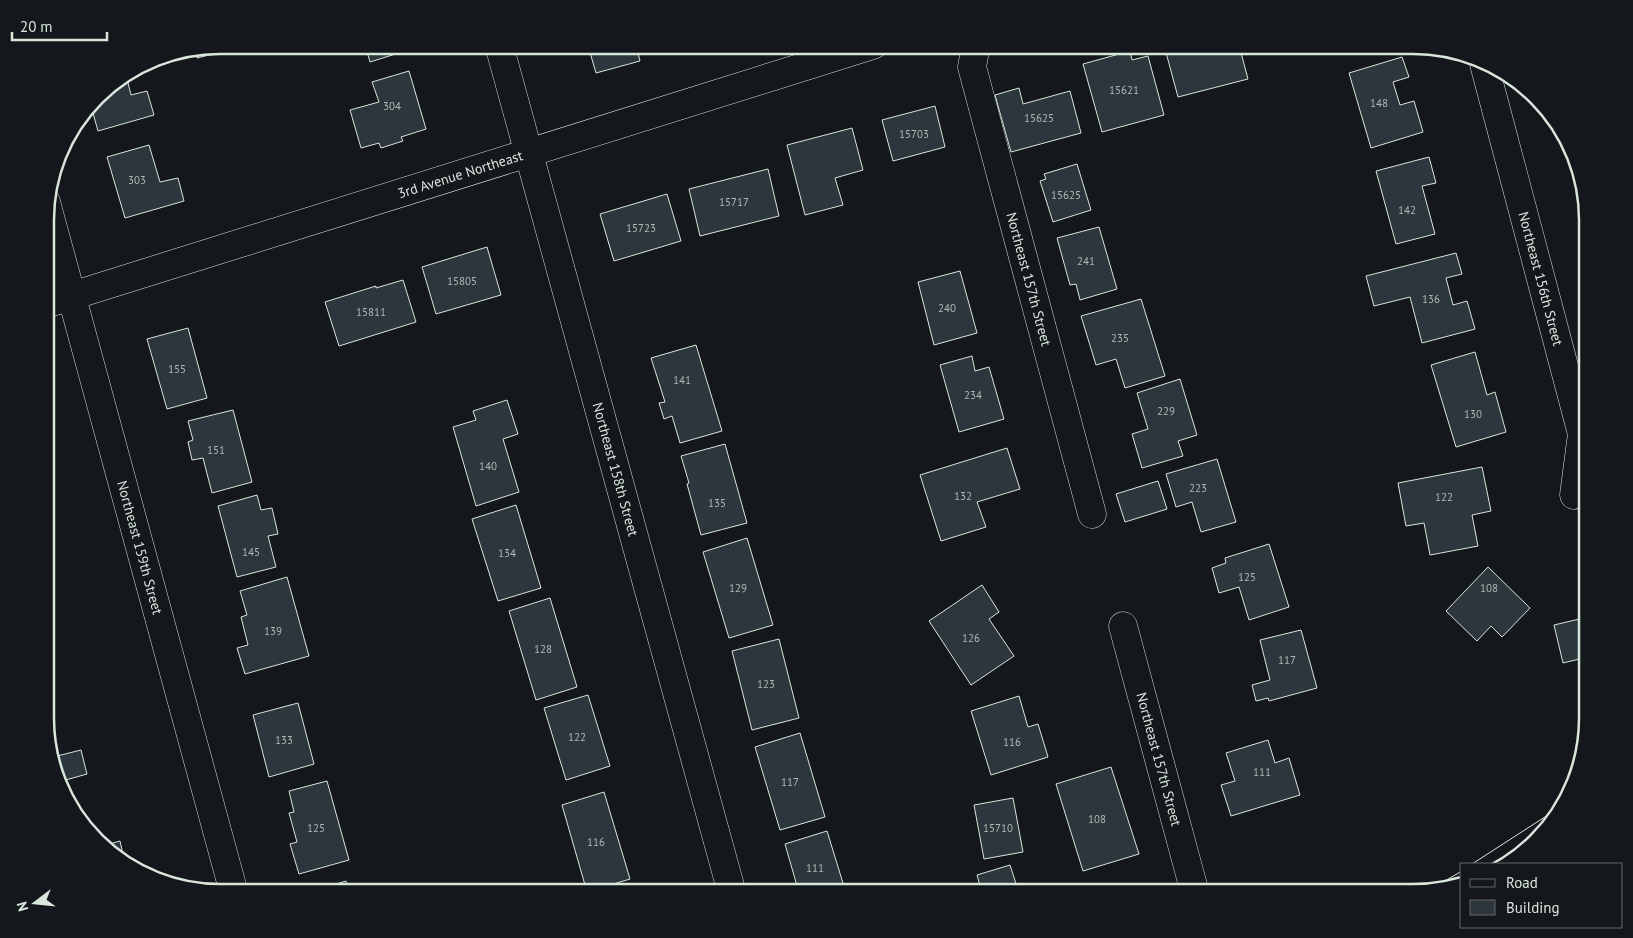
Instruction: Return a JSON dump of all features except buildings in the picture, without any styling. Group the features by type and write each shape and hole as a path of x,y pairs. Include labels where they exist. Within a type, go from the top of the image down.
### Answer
{"street":[{"name":"Northeast 158th Street","path":"502,54 730,884"},
{"name":"3rd Avenue Northeast","path":"54,302 844,54"},
{"name":"Northeast 157th Street","path":"974,54 972,67 1092,514"},
{"name":"Northeast 156th Street","path":"1486,71 1579,423"},
{"name":"Northeast 159th Street","path":"54,231 232,884"},
{"name":"Northeast 156th Street","path":"1574,495 1579,457"},
{"name":"Northeast 157th Street","path":"1123,626 1193,884"}],"tram line":[{"path":"1474,863 1547,815"},
{"path":"1445,881 1460,872"}]}
